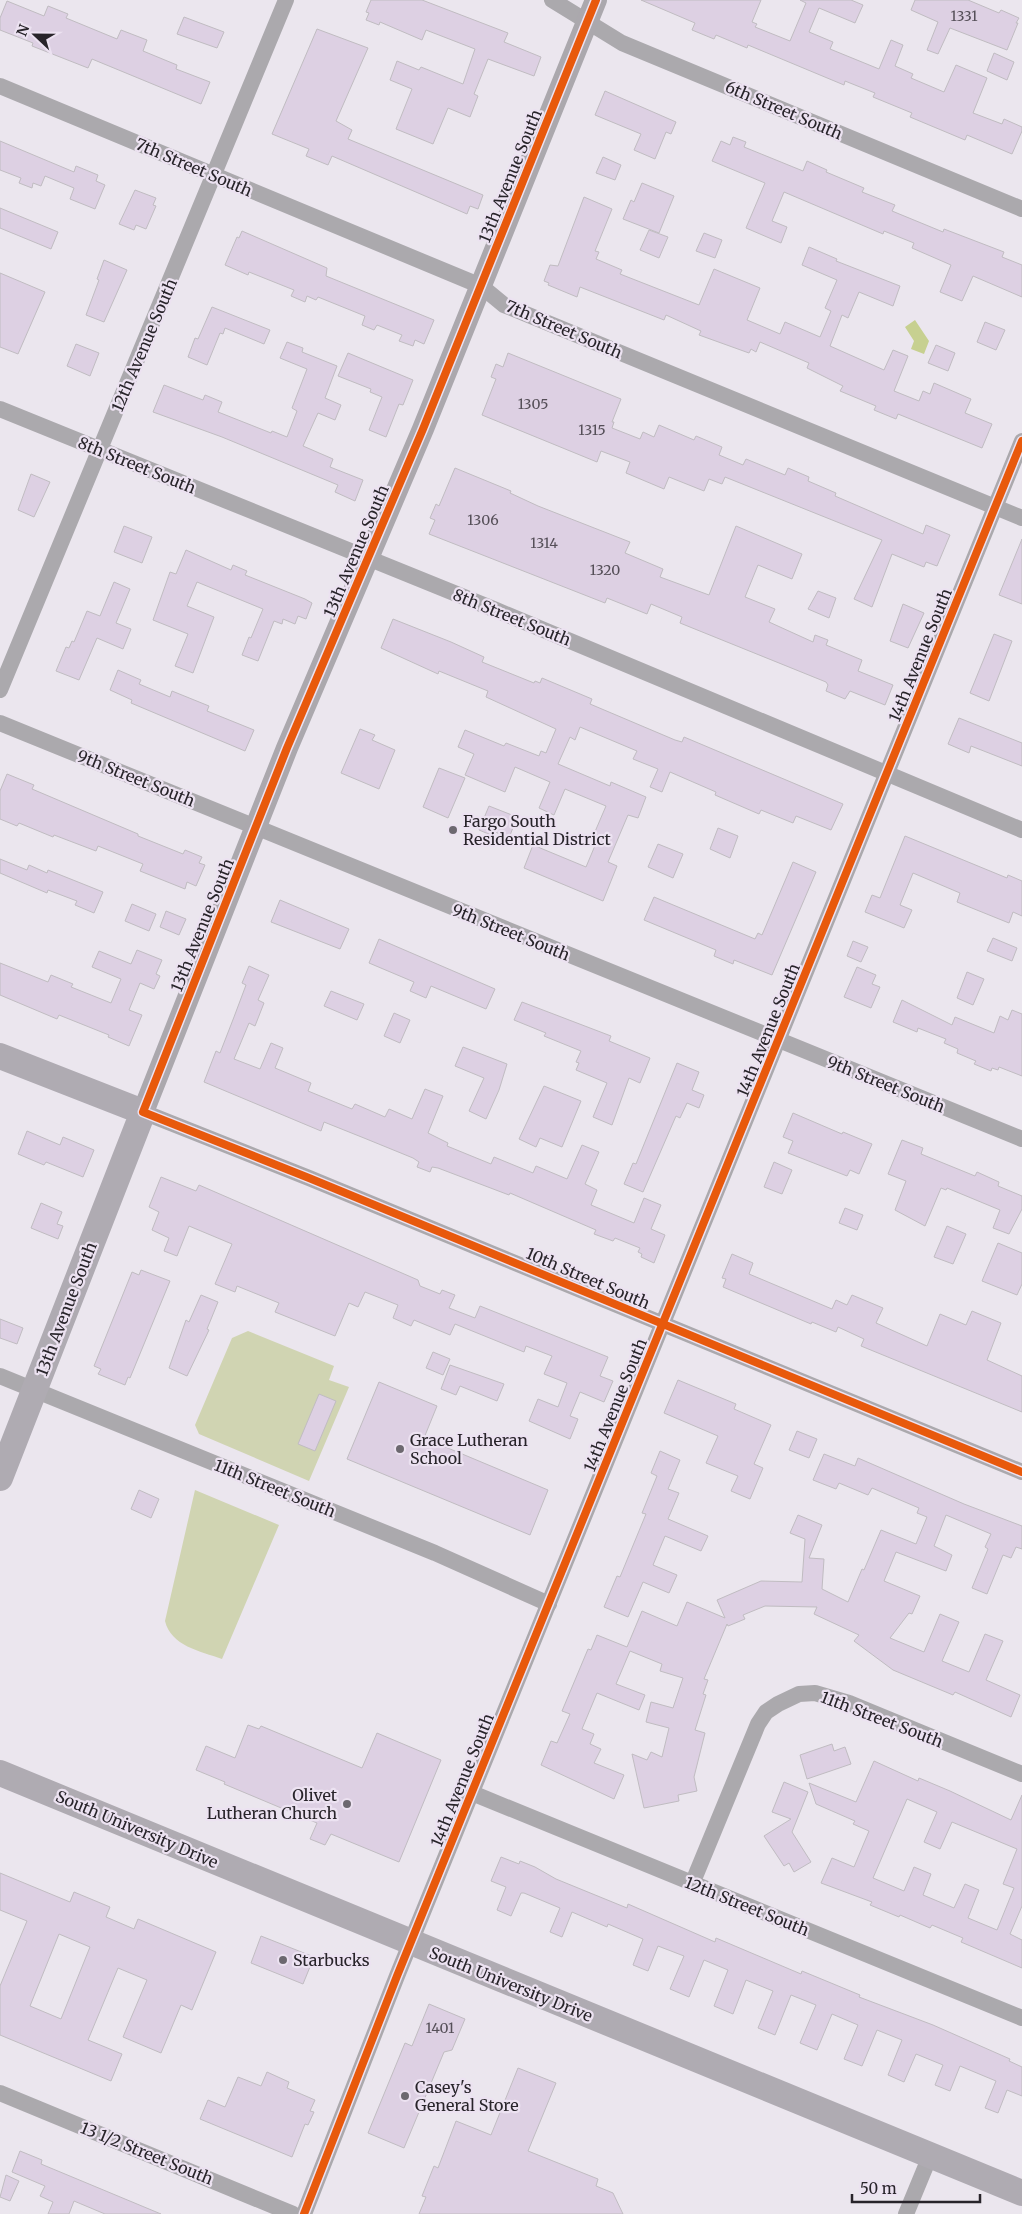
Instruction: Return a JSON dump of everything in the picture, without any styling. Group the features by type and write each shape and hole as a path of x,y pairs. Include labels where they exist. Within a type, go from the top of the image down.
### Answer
{"main road":[{"name":"10th Street South","path":"0,1056 143,1112"},
{"name":"13th Avenue South","path":"0,1478 143,1112"},
{"path":"0,1757 30,1784"},
{"name":"South University Drive","path":"0,1773 1022,2194"}],"street":[{"name":"12th Avenue South","path":"0,690 286,0"},
{"name":"6th Street South","path":"552,0 622,43 1022,209"},
{"name":"13th Avenue South","path":"143,1112 255,827 481,286 596,0"},
{"name":"7th Street South","path":"0,86 481,286 504,304 1022,518"},
{"name":"8th Street South","path":"0,409 368,558 1022,830"},
{"name":"14th Avenue South","path":"304,2214 472,1793 1022,441"},
{"name":"9th Street South","path":"0,722 777,1041 1022,1139"},
{"name":"10th Street South","path":"143,1112 309,1178 1022,1472"},
{"name":"11th Street South","path":"0,1376 435,1553 549,1604"},
{"name":"11th Street South","path":"692,1884 754,1734 766,1712 799,1694 815,1693 849,1703 1022,1774"},
{"name":"12th Street South","path":"472,1793 692,1884 906,1968 1022,2018"},
{"name":"13 1/2 Street South","path":"0,2093 293,2214"},
{"path":"906,2214 930,2156"}],"shaded area":[{"path":"915,320 929,341 924,354 911,349 914,341 905,327"},
{"path":"248,1331 334,1366 329,1380 349,1387 309,1481 199,1434 195,1425 232,1338"},
{"path":"195,1490 279,1525 222,1659 180,1642 168,1629 165,1621"}],"building":[{"path":"371,0 422,0 508,33 504,42 541,57 534,76 488,59 474,94 478,96 470,117 448,108 433,144 396,129 412,89 390,80 397,61 419,70 421,67 463,84 475,49 426,30 422,40 380,22 379,25 366,20 369,13 366,12"},
{"path":"641,0 761,0 752,22 757,24 755,27 790,41 806,3 800,0 851,0 863,5 855,23 819,8 809,32 833,42 830,49 879,69 891,40 903,45 895,66 913,74 911,78 944,92 956,65 987,78 973,113 1002,124 1004,119 1022,127 1022,131 1012,154 967,135 965,140 910,117 912,113 873,97 875,93 845,81 844,85 748,45 747,48 716,35 714,39 692,30 695,23"},
{"path":"915,0 968,0 999,13 1001,10 1019,18 1007,50 950,28 938,54 927,50 938,22 911,10"},
{"path":"7,1 44,16 48,6 68,14 66,18 117,39 121,30 147,40 143,51 177,65 176,69 210,82 201,104 92,59 88,68 32,46 33,43 0,30 0,18"},
{"path":"184,17 224,32 217,48 177,34"},
{"path":"317,29 368,48 336,121 352,130 348,139 483,195 478,209 470,206 467,214 332,156 328,165 306,156 309,149 272,134"},
{"path":"994,53 1014,62 1007,80 987,71"},
{"path":"605,91 676,122 671,134 666,132 655,159 634,150 641,134 595,115"},
{"path":"733,137 746,142 744,147 803,171 807,161 827,170 826,172 864,188 862,192 895,205 892,211 943,232 944,229 1004,252 1002,257 1022,265 1022,297 973,276 962,301 940,292 951,265 912,248 914,243 884,231 883,234 784,192 772,221 787,227 781,243 746,228 765,183 712,161 721,141 730,145"},
{"path":"0,141 74,172 76,166 98,175 96,181 105,185 95,209 70,199 74,188 45,176 41,186 33,183 32,188 19,183 21,178 0,170"},
{"path":"603,157 621,165 615,180 596,173"},
{"path":"642,183 674,196 659,233 623,219 631,200 634,202"},
{"path":"135,190 156,198 153,205 156,206 146,229 136,225 134,230 119,224"},
{"path":"584,197 612,209 595,251 599,252 596,259 622,270 620,274 699,305 714,269 760,288 747,320 780,334 785,322 820,337 831,311 825,308 837,280 802,265 809,247 837,259 836,261 900,286 893,306 859,292 848,318 842,315 830,346 884,370 893,350 908,356 894,391 919,401 923,391 930,394 934,383 971,399 965,413 992,424 982,448 898,414 896,419 874,410 876,406 840,391 843,386 807,368 809,363 760,342 756,352 751,349 749,353 699,335 701,331 666,315 664,320 580,287 577,297 548,285 549,283 544,281 550,265 558,266"},
{"path":"0,208 58,232 51,249 0,228"},
{"path":"649,230 668,237 659,258 640,250"},
{"path":"242,231 327,268 326,276 434,320 424,344 415,340 413,346 399,341 402,335 377,325 374,330 362,325 365,316 318,297 316,300 307,296 305,302 291,296 294,290 249,272 248,275 225,265 237,237 239,238"},
{"path":"704,233 722,240 715,258 696,251"},
{"path":"104,260 127,270 104,322 86,315"},
{"path":"0,273 45,292 18,354 0,347"},
{"path":"212,307 270,330 264,344 225,328 223,334 220,333 207,365 188,357 195,338 198,339"},
{"path":"985,322 1005,330 996,350 977,342"},
{"path":"287,342 303,348 302,352 337,366 325,398 341,405 335,420 318,413 303,446 333,459 330,467 363,480 355,501 335,492 338,485 222,437 153,412 164,385 203,400 205,395 222,402 218,412 271,433 272,431 287,437 297,411 292,408 307,369 280,358"},
{"path":"76,344 99,353 90,376 67,366"},
{"path":"936,345 955,353 948,371 928,363"},
{"path":"348,353 413,380 403,405 399,404 386,437 369,430 382,397 370,392 371,389 338,376"},
{"path":"508,353 621,399 612,422 614,422 612,428 640,439 643,432 654,437 659,425 694,440 696,436 722,447 719,455 743,465 746,459 785,475 788,468 809,477 808,481 836,493 835,496 923,534 926,525 950,535 937,566 926,562 924,567 892,554 872,607 854,599 882,540 725,477 722,484 709,479 704,491 669,477 664,489 626,473 630,462 601,451 597,462 482,415 496,379 491,377 496,364 503,367"},
{"path":"455,468 511,491 510,493 538,506 630,542 625,553 663,569 660,577 709,595 736,526 802,554 792,579 758,565 745,597 775,609 769,622 813,642 815,635 828,640 826,645 862,660 858,671 893,685 885,705 850,691 845,699 826,691 828,685 826,682 680,623 682,617 651,604 647,614 607,598 605,603 429,534 435,520 430,518 436,504 439,506"},
{"path":"31,474 50,482 34,517 18,510"},
{"path":"124,526 152,537 142,563 114,552"},
{"path":"1022,539 1022,604 999,595"},
{"path":"186,550 231,570 233,565 247,571 245,575 312,603 306,619 298,616 295,624 283,619 282,624 274,621 258,661 242,655 263,609 197,582 187,606 214,617 193,673 175,666 188,634 153,620 170,572 176,574"},
{"path":"114,582 130,589 116,623 131,629 123,649 97,638 79,680 56,671 66,647 69,648 72,641 74,642 87,611 100,616"},
{"path":"818,591 836,598 829,618 808,609"},
{"path":"903,604 924,613 908,648 890,641"},
{"path":"393,619 484,657 482,662 534,683 535,681 540,683 542,678 592,699 590,704 675,740 682,742 684,737 843,804 831,830 796,816 793,823 761,810 759,814 715,795 716,792 670,772 662,792 650,787 658,769 633,759 637,751 580,727 575,740 570,737 558,764 610,786 611,782 646,797 638,818 628,815 608,862 617,866 603,901 524,868 533,845 586,867 599,836 594,834 606,806 565,789 554,815 539,808 550,782 515,767 505,792 465,775 474,754 458,747 465,730 504,746 506,743 539,756 541,751 546,753 556,729 486,697 488,691 439,671 438,674 381,648"},
{"path":"994,634 1012,641 989,701 970,693"},
{"path":"118,670 141,680 139,684 170,697 172,691 209,706 207,711 254,730 245,751 131,703 132,700 110,690"},
{"path":"959,718 1022,743 1022,766 971,746 969,753 948,744"},
{"path":"360,729 375,735 372,740 395,750 379,789 341,773"},
{"path":"439,768 465,778 448,818 423,807"},
{"path":"7,774 34,785 32,789 138,834 138,836 183,854 185,850 202,857 199,863 205,865 196,886 187,882 185,889 140,871 143,864 98,846 96,851 54,835 53,837 19,823 17,826 0,819 0,791"},
{"path":"489,806 517,817 509,838 493,831 491,835 479,830"},
{"path":"718,828 738,836 730,858 710,849"},
{"path":"905,836 1007,878 1008,875 1022,881 1022,916 1013,912 1009,923 957,902 960,893 913,873 900,905 912,910 904,928 865,912 872,895 880,898"},
{"path":"658,844 683,854 673,878 648,867"},
{"path":"0,859 27,870 29,865 47,873 48,870 103,892 94,913 75,905 77,901 48,890 47,893 0,873"},
{"path":"793,862 816,872 772,975 734,960 733,964 714,956 716,950 644,920 654,897 755,939 758,933 762,935"},
{"path":"280,900 349,929 340,949 271,922"},
{"path":"132,904 156,914 149,931 125,921"},
{"path":"166,911 186,919 179,935 160,927"},
{"path":"993,938 1017,948 1012,961 987,951"},
{"path":"379,939 495,989 486,1009 431,986 426,998 410,991 414,982 369,963"},
{"path":"853,941 868,947 861,962 847,956"},
{"path":"137,950 162,960 156,974 160,976 154,989 140,983 129,1010 142,1015 129,1046 108,1037 109,1035 59,1015 57,1019 0,995 0,963 48,982 51,975 73,984 71,987 111,1003 121,979 92,967 99,951 131,964"},
{"path":"249,966 269,975 258,1000 264,1003 255,1026 249,1023 234,1059 260,1069 271,1043 283,1048 275,1068 311,1083 308,1091 352,1109 355,1104 385,1117 389,1109 412,1119 425,1089 443,1096 428,1133 448,1143 447,1146 491,1164 494,1157 533,1173 536,1166 567,1179 582,1145 599,1152 585,1184 597,1190 591,1205 634,1223 644,1198 661,1205 651,1229 665,1235 654,1263 641,1257 642,1254 638,1252 640,1248 615,1238 613,1241 594,1234 596,1230 510,1193 509,1195 438,1168 432,1167 430,1172 417,1167 419,1162 413,1158 324,1122 321,1131 204,1082 216,1051 220,1053 234,1017 246,985 242,983"},
{"path":"857,967 876,975 872,984 880,987 871,1008 844,997"},
{"path":"967,972 984,979 973,1005 957,998"},
{"path":"331,991 364,1004 357,1020 324,1006"},
{"path":"902,1000 952,1025 955,1017 994,1033 1000,1016 1008,1020 1012,1010 1022,1014 1022,1076 999,1067 998,1070 992,1068 991,1071 974,1064 976,1061 957,1053 958,1049 944,1043 946,1039 918,1028 917,1032 893,1022"},
{"path":"522,1002 611,1036 609,1041 650,1058 640,1083 629,1078 612,1125 593,1117 607,1083 576,1070 579,1063 576,1062 581,1051 544,1036 546,1033 514,1020"},
{"path":"394,1013 410,1020 400,1043 384,1036"},
{"path":"463,1047 507,1064 499,1090 486,1119 469,1111 484,1078 455,1066"},
{"path":"677,1063 699,1072 692,1090 704,1095 699,1108 687,1103 680,1118 676,1116 643,1192 624,1184 633,1163 636,1164"},
{"path":"544,1086 581,1101 562,1147 540,1138 536,1147 519,1139"},
{"path":"793,1113 842,1134 843,1132 872,1144 859,1174 850,1170 847,1176 788,1153 793,1141 783,1137"},
{"path":"27,1131 60,1145 63,1137 94,1150 83,1177 46,1162 44,1165 18,1154"},
{"path":"902,1140 923,1148 921,1154 975,1176 977,1172 999,1182 998,1186 1022,1196 1022,1209 1009,1234 993,1228 1000,1210 947,1188 946,1190 941,1188 925,1226 895,1210 906,1181 888,1174"},
{"path":"774,1162 792,1170 782,1194 764,1187"},
{"path":"161,1177 196,1191 199,1185 418,1280 420,1286 440,1294 442,1290 455,1295 449,1308 475,1318 480,1306 608,1357 600,1376 613,1381 604,1402 580,1392 570,1416 578,1419 570,1439 529,1421 538,1399 558,1407 567,1383 544,1374 552,1356 526,1346 524,1352 455,1324 450,1335 414,1320 411,1326 393,1318 398,1305 365,1292 358,1307 349,1303 335,1336 275,1312 279,1303 237,1286 235,1292 215,1284 232,1244 189,1226 177,1256 164,1251 169,1238 152,1230 159,1212 149,1207"},
{"path":"41,1203 62,1212 57,1224 63,1226 58,1239 31,1228"},
{"path":"845,1208 863,1215 857,1230 839,1223"},
{"path":"947,1226 966,1234 953,1264 934,1257"},
{"path":"998,1243 1022,1253 1022,1284 1017,1295 982,1281"},
{"path":"732,1254 753,1263 749,1274 832,1309 836,1300 847,1305 852,1295 883,1308 876,1323 927,1346 940,1314 966,1325 972,1311 1001,1323 987,1360 1022,1376 1022,1412 861,1346 864,1339 838,1327 836,1332 812,1322 811,1324 723,1287 726,1279 722,1278"},
{"path":"141,1270 170,1281 130,1378 128,1377 125,1385 98,1374 101,1369 94,1366 132,1272 139,1275"},
{"path":"201,1295 218,1302 207,1329 209,1330 187,1376 169,1368 186,1320 189,1322"},
{"path":"0,1319 23,1328 17,1344 0,1338"},
{"path":"433,1352 450,1359 443,1375 426,1368"},
{"path":"450,1365 504,1384 497,1401 460,1386 456,1395 441,1389"},
{"path":"678,1380 736,1404 734,1409 771,1425 754,1464 763,1468 750,1499 731,1491 738,1476 706,1463 718,1436 664,1413"},
{"name":"Grace Lutheran School","path":"379,1382 437,1406 424,1438 548,1490 530,1535 347,1459"},
{"path":"319,1394 336,1401 315,1451 298,1444"},
{"path":"797,1431 817,1439 809,1458 789,1450"},
{"path":"660,1451 680,1460 668,1489 679,1493 668,1519 708,1536 701,1551 665,1536 653,1565 677,1575 669,1593 643,1582 628,1617 604,1607 617,1576 620,1577 646,1514 642,1513 657,1476 651,1473"},
{"path":"824,1454 855,1466 858,1458 964,1504 1022,1526 1022,1549 1016,1547 1011,1558 1003,1555 987,1594 972,1588 988,1549 985,1547 991,1534 946,1515 934,1546 952,1555 946,1571 896,1552 884,1581 920,1596 912,1614 909,1613 890,1638 924,1652 940,1614 959,1622 942,1661 969,1672 985,1634 1003,1641 986,1680 1020,1695 1011,1717 955,1692 953,1695 893,1670 854,1641 859,1635 814,1614 817,1607 765,1606 743,1615 745,1619 728,1626 727,1624 704,1679 708,1680 703,1694 706,1695 695,1730 705,1733 694,1777 697,1791 678,1795 679,1801 644,1808 632,1754 647,1760 651,1752 662,1757 669,1728 646,1722 651,1702 673,1708 683,1678 660,1671 662,1664 630,1651 616,1684 645,1695 639,1710 597,1693 582,1729 594,1734 590,1744 601,1749 594,1763 624,1775 614,1799 541,1765 551,1741 557,1743 570,1714 562,1711 588,1649 591,1650 597,1635 627,1647 642,1611 677,1626 687,1602 725,1618 717,1600 761,1581 802,1582 805,1539 790,1533 798,1515 822,1525 809,1558 824,1559 822,1589 848,1602 881,1530 916,1544 927,1517 917,1513 919,1508 872,1488 868,1495 839,1483 836,1489 813,1480"},
{"path":"139,1490 159,1499 151,1518 131,1509"},
{"name":"Olivet Lutheran Church","path":"248,1725 259,1729 261,1726 362,1768 377,1733 441,1760 399,1862 331,1834 325,1845 310,1839 317,1823 224,1784 225,1782 196,1770 206,1746 235,1758"},
{"path":"832,1744 834,1751 845,1747 851,1764 807,1779 800,1755"},
{"path":"874,1761 918,1781 919,1778 950,1791 1011,1820 1022,1795 1022,1906 1010,1934 1022,1940 1022,1968 961,1942 963,1938 932,1925 930,1928 900,1915 899,1917 870,1905 872,1902 821,1883 832,1858 854,1867 869,1831 853,1824 855,1821 816,1804 809,1783 856,1802","holes":["907,1799 937,1812 924,1842 940,1849 952,1822 1017,1849 1003,1884 1014,1888 997,1930 968,1918 979,1890 965,1884 954,1908 923,1895 931,1874 914,1867 904,1891 873,1878"]},
{"path":"784,1782 808,1792 792,1832 811,1862 794,1872 789,1863 784,1866 764,1836 791,1819 772,1812"},
{"path":"501,1857 519,1864 520,1861 556,1879 627,1908 628,1904 715,1942 716,1938 801,1974 802,1971 860,1995 859,1997 933,2025 1010,2059 1009,2061 1022,2067 1022,2096 1007,2090 998,2113 985,2108 996,2081 960,2066 950,2091 935,2085 943,2065 916,2054 904,2082 888,2075 902,2040 877,2030 862,2066 844,2059 858,2025 832,2014 817,2050 800,2043 816,2005 791,1995 775,2035 758,2028 773,1991 746,1980 733,2014 714,2006 728,1970 704,1960 689,1997 670,1989 684,1956 658,1946 648,1971 633,1965 643,1939 608,1924 607,1927 572,1912 562,1937 550,1932 560,1908 524,1893 521,1893 511,1916 497,1910 506,1887 491,1881"},
{"path":"0,1873 70,1902 74,1892 110,1907 106,1917 134,1929 138,1919 216,1952 192,2010 181,2005 161,2053 123,2037 147,1980 118,1968 88,2040 122,2054 111,2081 0,2035 0,1986 27,1921 0,1910","holes":["59,1934 90,1947 61,2019 30,2006"]},
{"name":"Starbucks","path":"261,1936 314,1957 303,1984 251,1963"},
{"name":"Casey's General Store","path":"429,2004 465,2019 452,2050 444,2052 404,2148 368,2133 405,2043 412,2046"},
{"path":"518,2068 556,2083 528,2151 598,2179 596,2186 613,2193 623,2214 419,2214 426,2197 422,2196 434,2166 438,2168 456,2121 491,2135"},
{"path":"267,2072 289,2082 287,2088 315,2100 310,2111 314,2112 308,2125 305,2124 292,2157 200,2119 208,2100 225,2107 238,2077 261,2086"},
{"path":"20,2151 42,2160 41,2164 161,2214 105,2214 74,2201 69,2214 48,2214 53,2202 40,2196 45,2186 12,2172"},
{"path":"6,2175 19,2181 10,2201 0,2197"}],"cycle path":[{"path":"596,0 423,429 287,748 143,1112 309,1178 1022,1472"},
{"path":"304,2214 397,1976 1022,441"}],"place":[{"name":"Fargo South Residential District","path":"453,830"},
{"name":"Grace Lutheran School","path":"400,1449"},
{"name":"Olivet Lutheran Church","path":"347,1804"},
{"name":"Starbucks","path":"283,1960"},
{"name":"Casey's General Store","path":"405,2096"}]}
